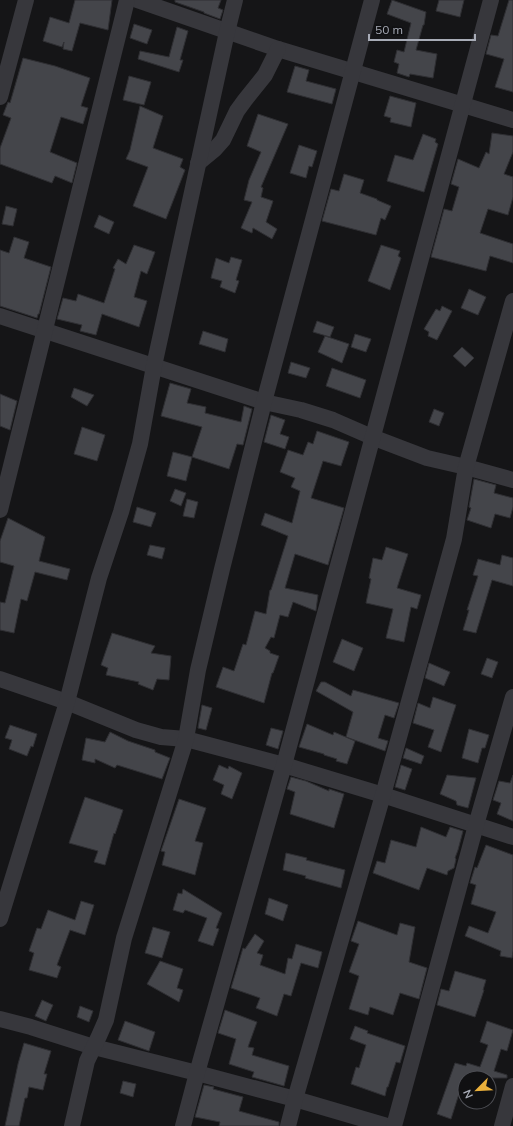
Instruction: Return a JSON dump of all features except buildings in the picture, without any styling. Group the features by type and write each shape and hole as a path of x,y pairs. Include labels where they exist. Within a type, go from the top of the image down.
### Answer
{"street":[{"path":"0,97 26,0"},
{"path":"0,510 127,0"},
{"path":"137,0 278,49 513,120"},
{"path":"0,919 66,702 99,578 121,512 140,444 154,366 235,0"},
{"path":"72,1126 87,1061 106,1020 124,938 186,739 198,670 216,592 264,402 354,72 372,0"},
{"path":"183,1126 284,765 491,0"},
{"path":"198,163 215,149 222,140 237,111 265,75 278,49"},
{"path":"288,1126 383,795 454,538 466,467 513,301"},
{"path":"0,316 264,402 301,410 334,420 372,437 427,458 513,480"},
{"path":"0,679 66,702 136,730 161,737 186,739 284,765 513,837"},
{"path":"394,1126 513,697"},
{"path":"0,1019 94,1047 295,1099 387,1126"},
{"path":"502,1126 513,1086"}]}
